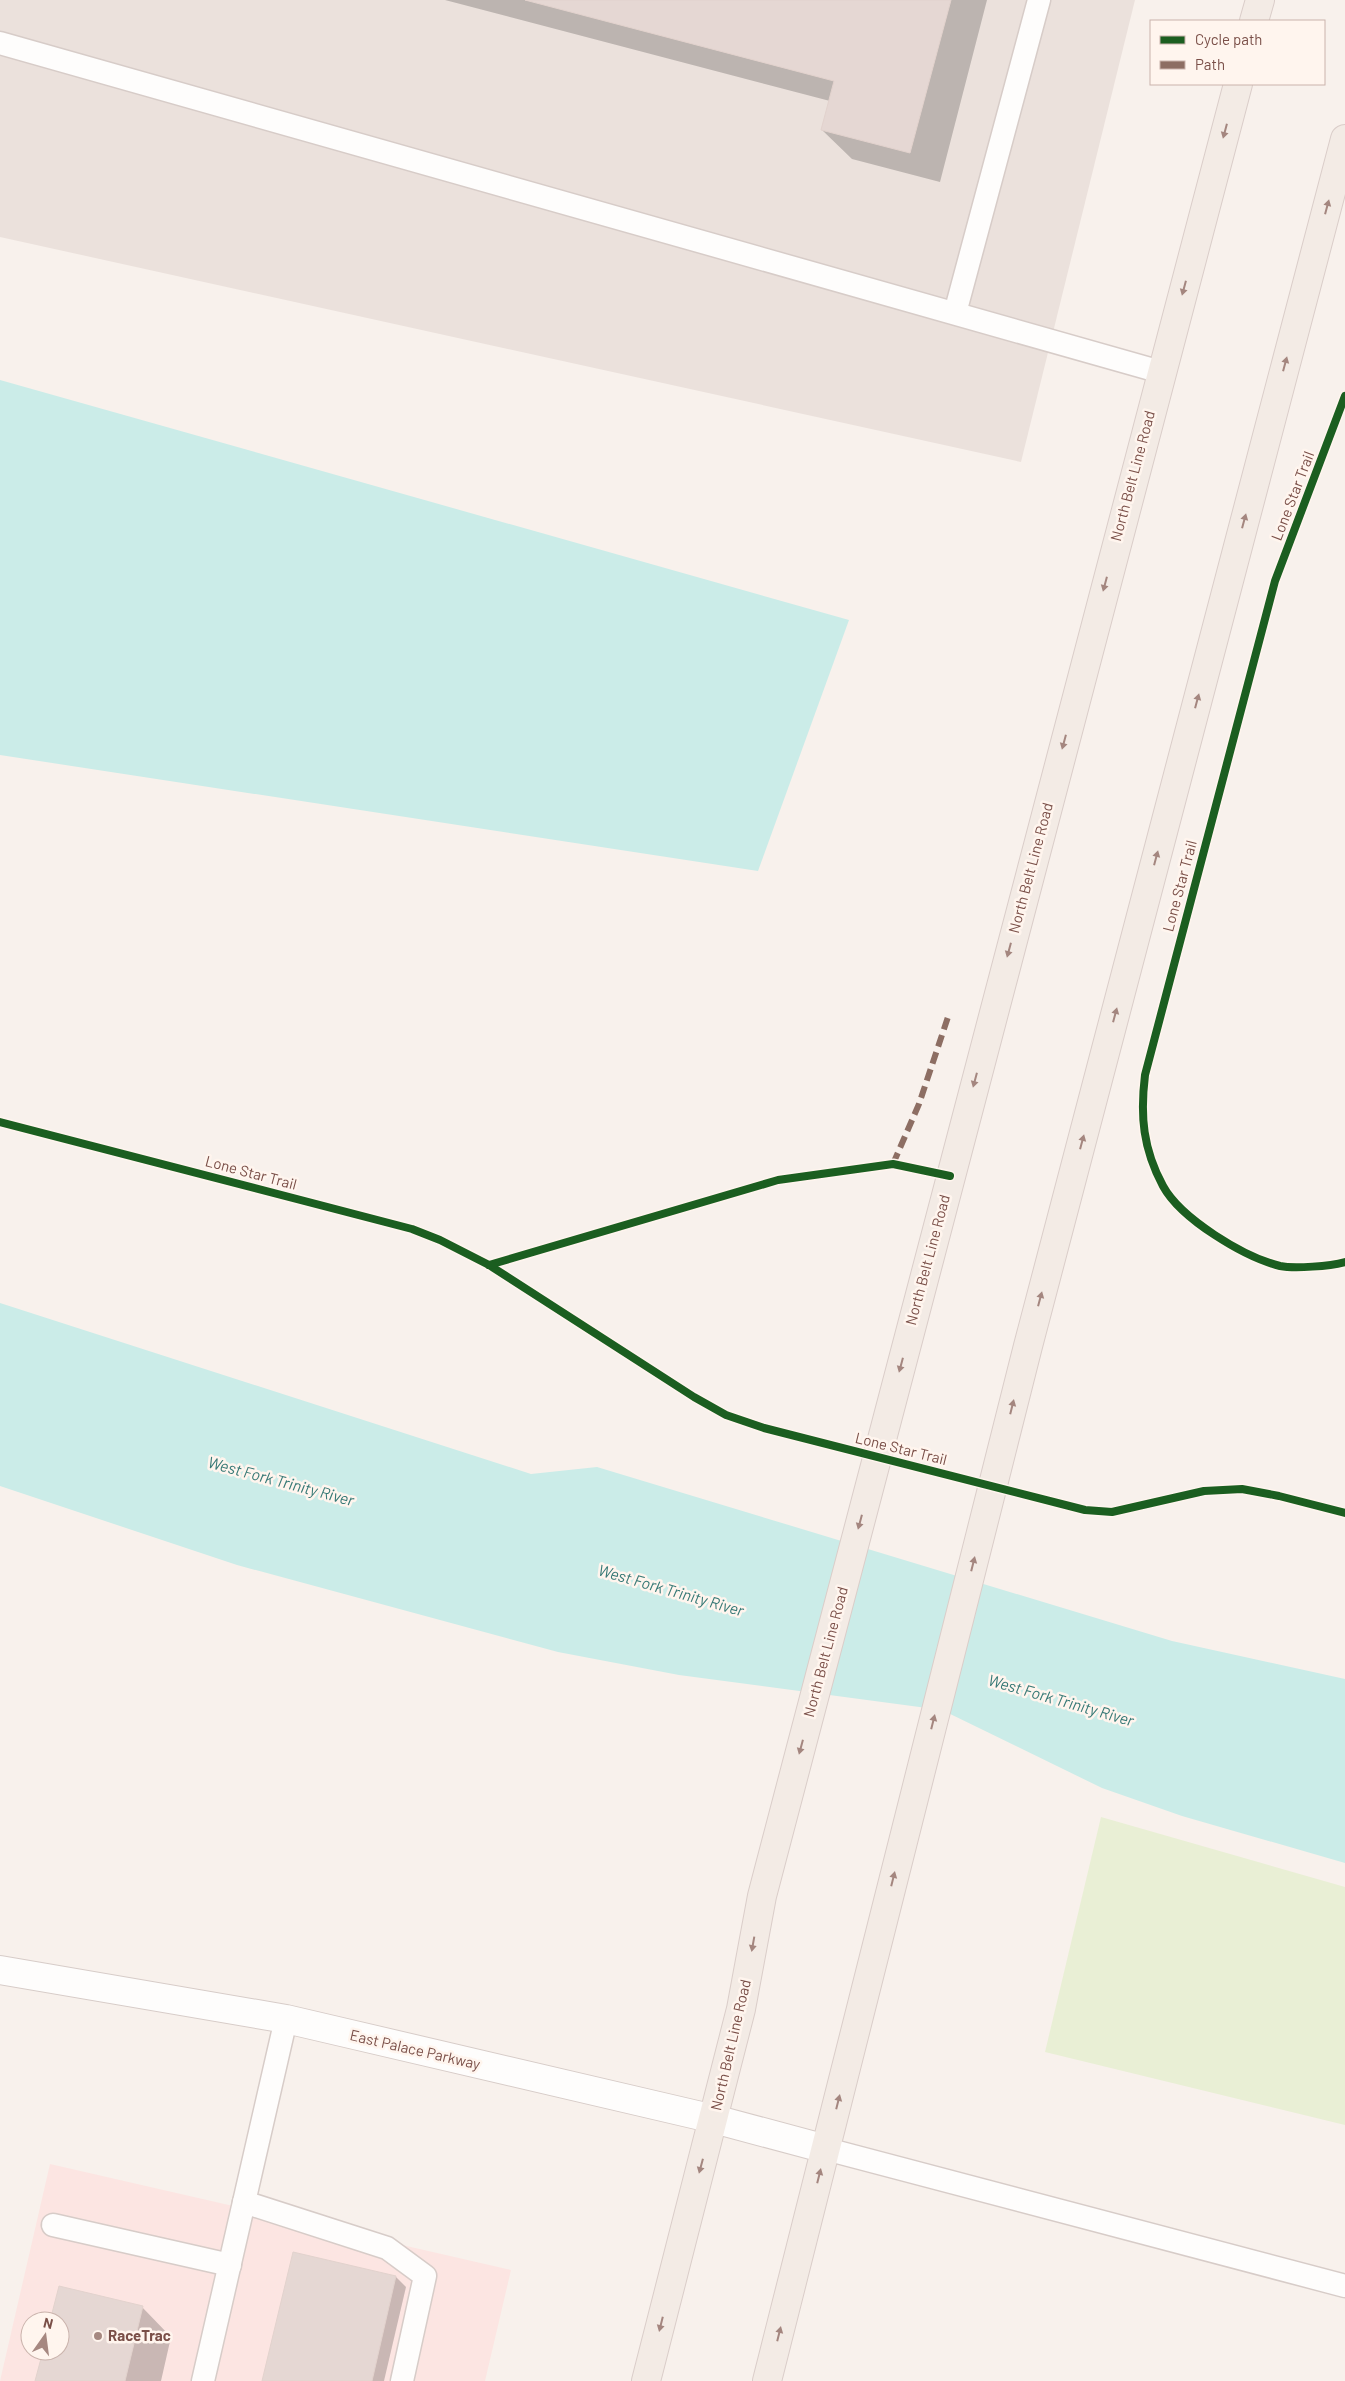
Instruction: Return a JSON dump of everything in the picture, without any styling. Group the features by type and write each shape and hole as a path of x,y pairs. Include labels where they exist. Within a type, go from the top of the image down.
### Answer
{"main road":[{"path":"1254,20 1260,0"},
{"name":"North Belt Line Road","path":"646,2381 741,2009 762,1896 1117,537 1238,85"},
{"path":"767,2381 1028,1346 1345,139"}],"street":[{"name":"East Palace Parkway","path":"0,1970 286,2020 714,2119 826,2149"}],"lane":[{"path":"955,313 1038,0"},
{"path":"0,43 1161,372"},
{"path":"203,2381 286,2020"},
{"path":"826,2149 1345,2286"},
{"path":"244,2202 387,2248 424,2276 402,2381"},
{"path":"53,2225 230,2265"}],"shaded area":[{"path":"0,0 1135,0 1021,462 0,237"},
{"path":"50,2164 511,2270 485,2381 0,2381"}],"green space":[{"path":"1101,1817 1345,1887 1345,2125 1045,2052"}],"water":[{"path":"0,380 849,620 758,871 0,755"},
{"name":"West Fork Trinity River","path":"0,1303 531,1474 597,1467 1172,1641 1345,1679 1345,1863 1182,1816 1102,1788 942,1710 679,1675 558,1652 237,1565 0,1486"}],"building":[{"path":"525,0 951,0 910,153 821,130 834,81"},
{"path":"293,2252 396,2276 372,2381 262,2381"},
{"name":"RaceTrac","path":"59,2286 143,2306 125,2381 35,2381 40,2361 70,2361 70,2311 53,2311"}],"marked path":[{"path":"893,1164 919,1104 949,1014"}],"cycle path":[{"name":"Lone Star Trail","path":"1345,396 1275,581 1145,1075 1143,1104 1147,1145 1156,1172 1172,1199 1198,1223 1249,1254 1280,1266 1312,1267 1345,1262"},
{"name":"Lone Star Trail","path":"0,1122 412,1229 440,1240 489,1265 694,1397 726,1415 764,1428 1085,1510 1112,1512 1204,1491 1242,1489 1279,1496 1345,1513"},
{"path":"489,1265 778,1180 893,1164 950,1176"}],"place":[{"name":"RaceTrac","path":"98,2336"}]}
